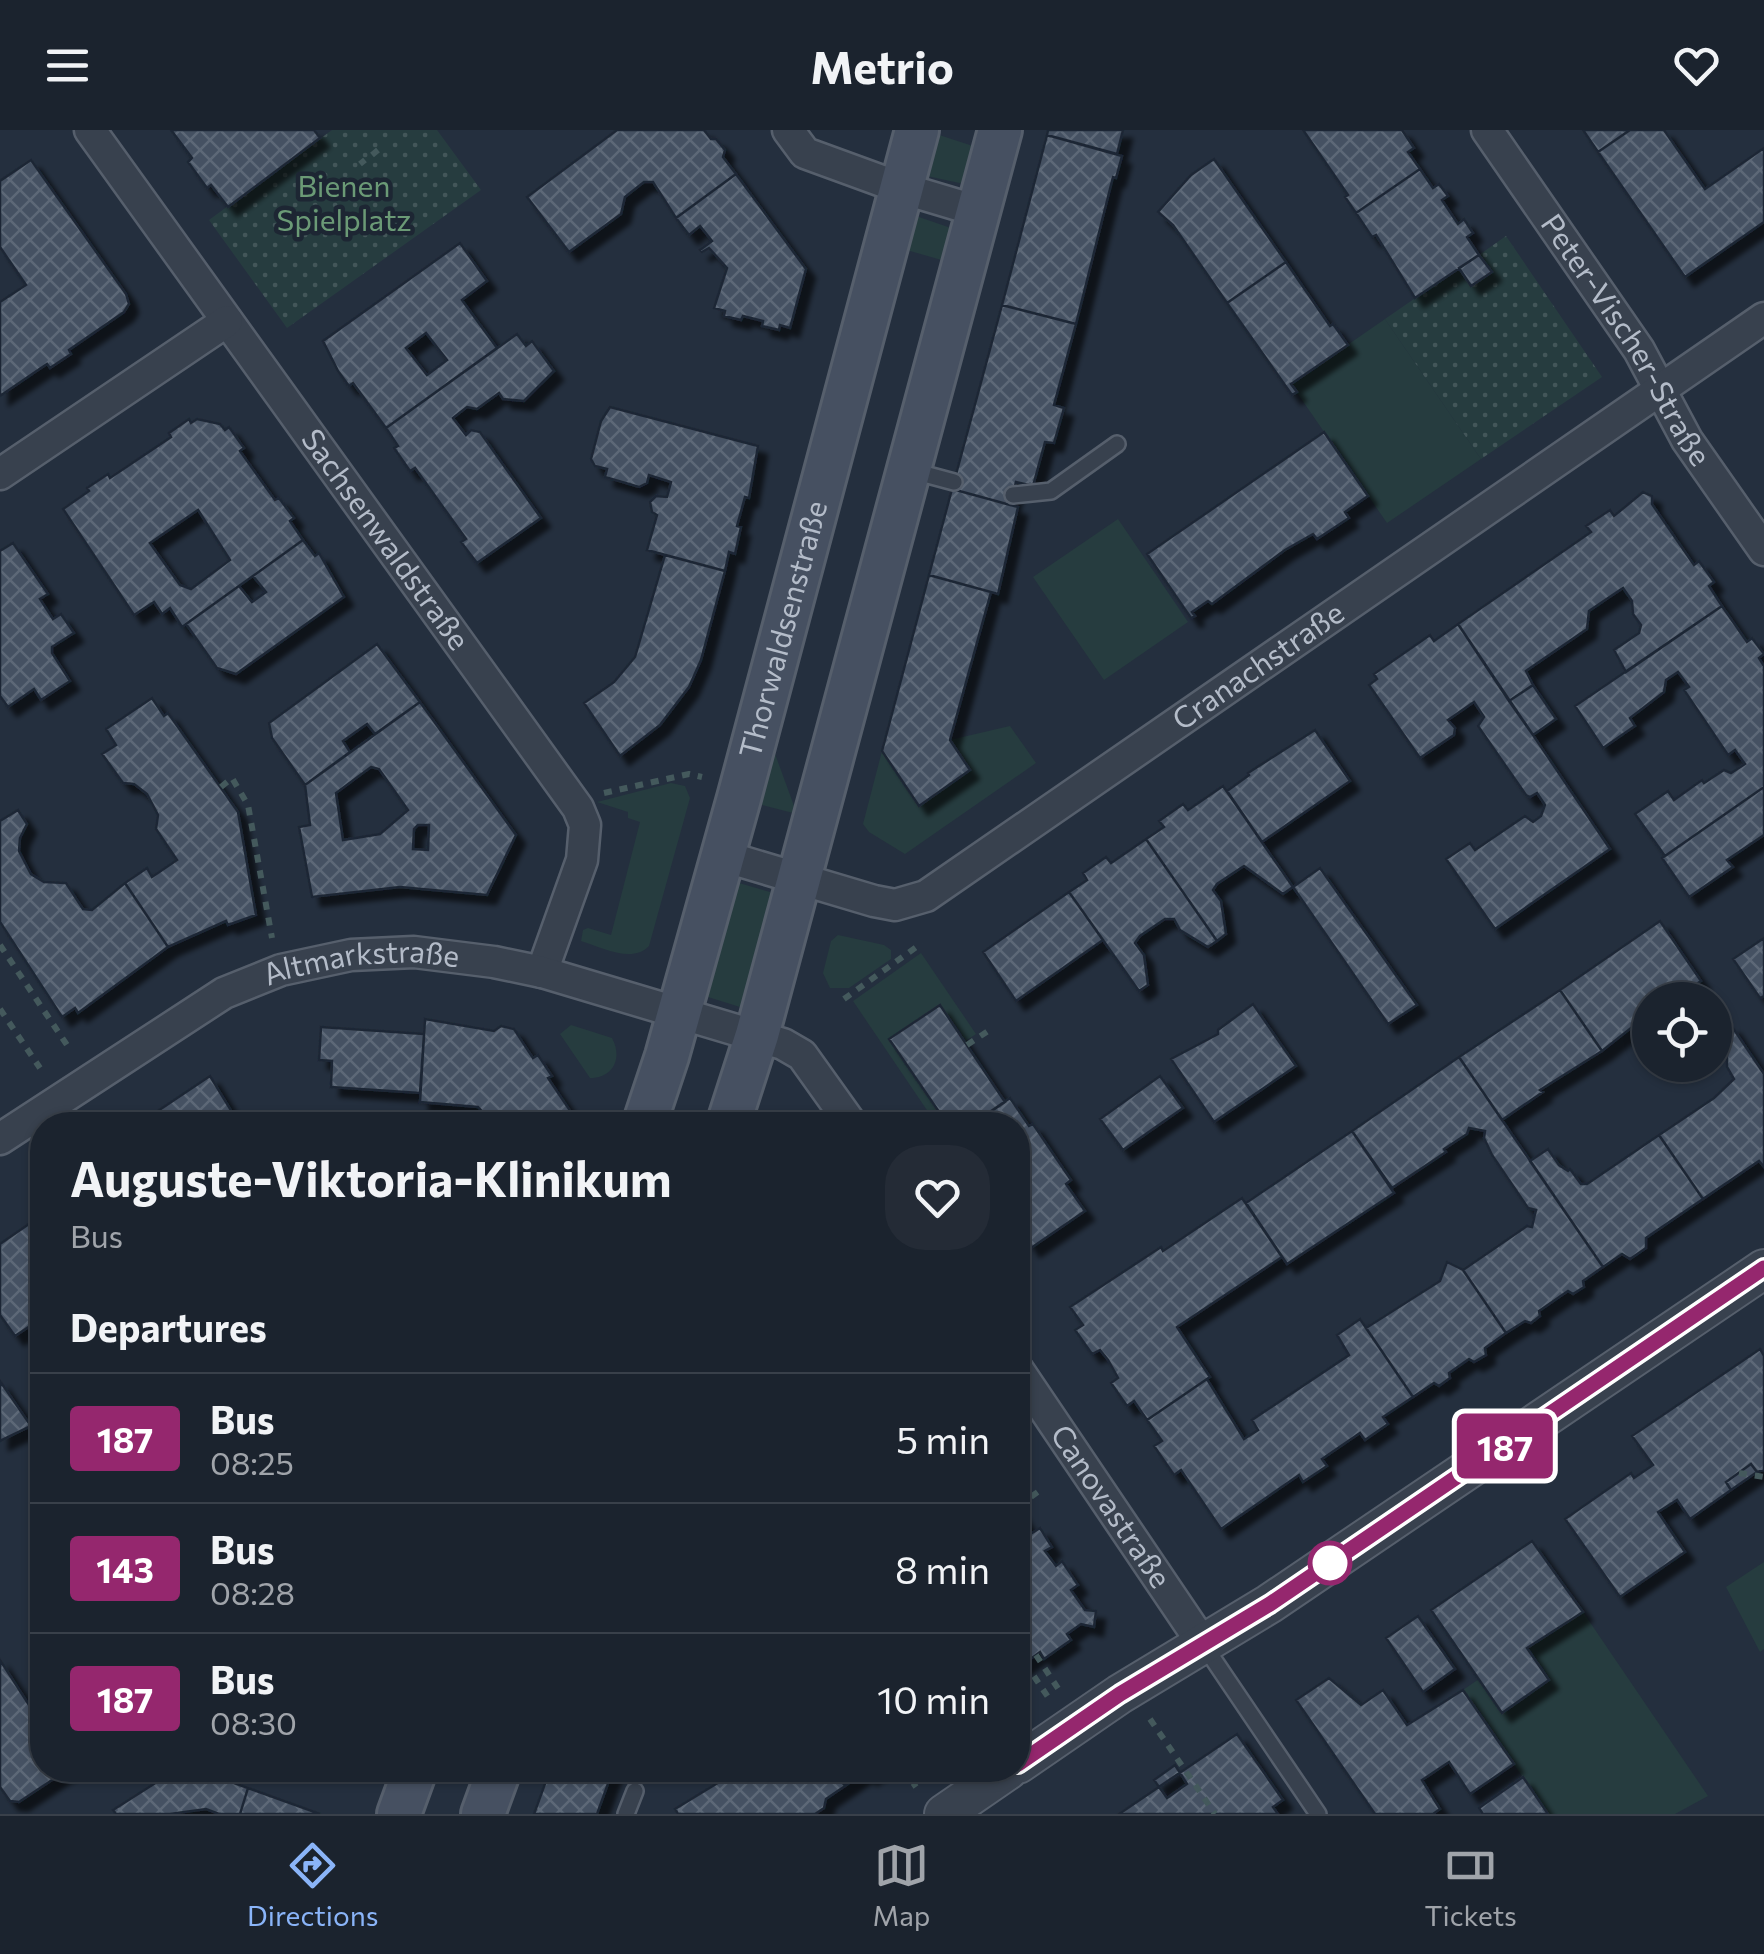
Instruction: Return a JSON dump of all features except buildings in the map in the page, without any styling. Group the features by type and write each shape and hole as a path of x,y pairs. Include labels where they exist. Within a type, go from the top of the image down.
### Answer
{"main road":[{"name":"Thorwaldsenstraße","path":"648,1112 680,1013 917,130"},
{"path":"732,1112 800,878 1000,130"},
{"path":"399,1814 411,1782"},
{"path":"484,1814 495,1782"}],"street":[{"name":"Sachsenwaldstraße","path":"90,130 578,808 585,825 582,860 542,972"},
{"path":"788,130 804,153 978,211"},
{"name":"Peter-Vischer-Straße","path":"1487,130 1638,350 1688,440 1764,550"},
{"name":"Cranachstraße","path":"722,856 896,905 926,896 1764,318"},
{"path":"0,474 227,321"},
{"name":"Altmarkstraße","path":"41,1112 234,988 281,970 351,955 414,952 494,962 542,972 757,1035"},
{"path":"757,1035 802,1056 843,1112"},
{"name":"Altmarkstraße","path":"0,1139 30,1119"},
{"path":"1030,1756 1120,1694 1284,1594 1764,1269"},
{"name":"Canovastraße","path":"1030,1388 1203,1644"},
{"path":"944,1814 991,1782"}],"lane":[{"path":"1013,495 1051,491 1116,444"},
{"path":"909,470 954,482"},
{"path":"1203,1644 1318,1814"},
{"path":"626,1814 635,1791"}],"path":[{"path":"593,796 689,774 702,777"},
{"path":"221,787 232,778 248,805 272,939"},
{"path":"844,999 922,942"},
{"path":"0,945 69,1048"},
{"path":"0,1009 40,1068"},
{"path":"966,1045 991,1028"},
{"path":"1740,1473 1764,1476"},
{"path":"1030,1498 1042,1490"},
{"path":"1036,1655 1059,1690"},
{"path":"1030,1670 1048,1697"},
{"path":"1149,1718 1215,1814"},
{"path":"912,1782 916,1788"}],"green space":[{"name":"Bienen Spielplatz","path":"332,130 437,130 481,190 287,328 209,220"},
{"path":"933,133 976,147 964,184 927,176"},
{"path":"916,216 951,228 945,261 903,249"},
{"path":"1506,236 1602,377 1481,459 1385,319 1459,268 1472,286 1491,272 1479,255"},
{"path":"1385,319 1481,459 1387,523 1291,384"},
{"path":"1118,519 1188,622 1104,680 1033,577"},
{"path":"1010,726 1036,763 905,854 869,832 863,824 882,751 919,805 970,770 950,740"},
{"path":"771,743 797,814 754,803"},
{"path":"671,783 685,786 690,798 649,946 625,954 581,941 583,930 588,928 611,935 640,822 628,818 628,812 597,802"},
{"path":"734,885 770,892 774,898 745,1004 740,1007 708,997 704,992"},
{"path":"838,935 884,945 891,950 891,959 849,988 830,988 823,973 831,941"},
{"path":"921,953 976,1034 964,1042 939,1005 890,1039 939,1112 928,1112 853,1001"},
{"path":"571,1025 612,1038 616,1059 605,1075 590,1078 560,1034"},
{"path":"1764,1562 1764,1649 1760,1652 1726,1587"},
{"path":"1583,1612 1708,1796 1675,1814 1548,1814 1463,1690 1479,1679 1548,1680 1527,1648"}],"bus line":[{"name":"187","path":"1030,1756 1120,1694 1270,1604 1764,1268"}]}
